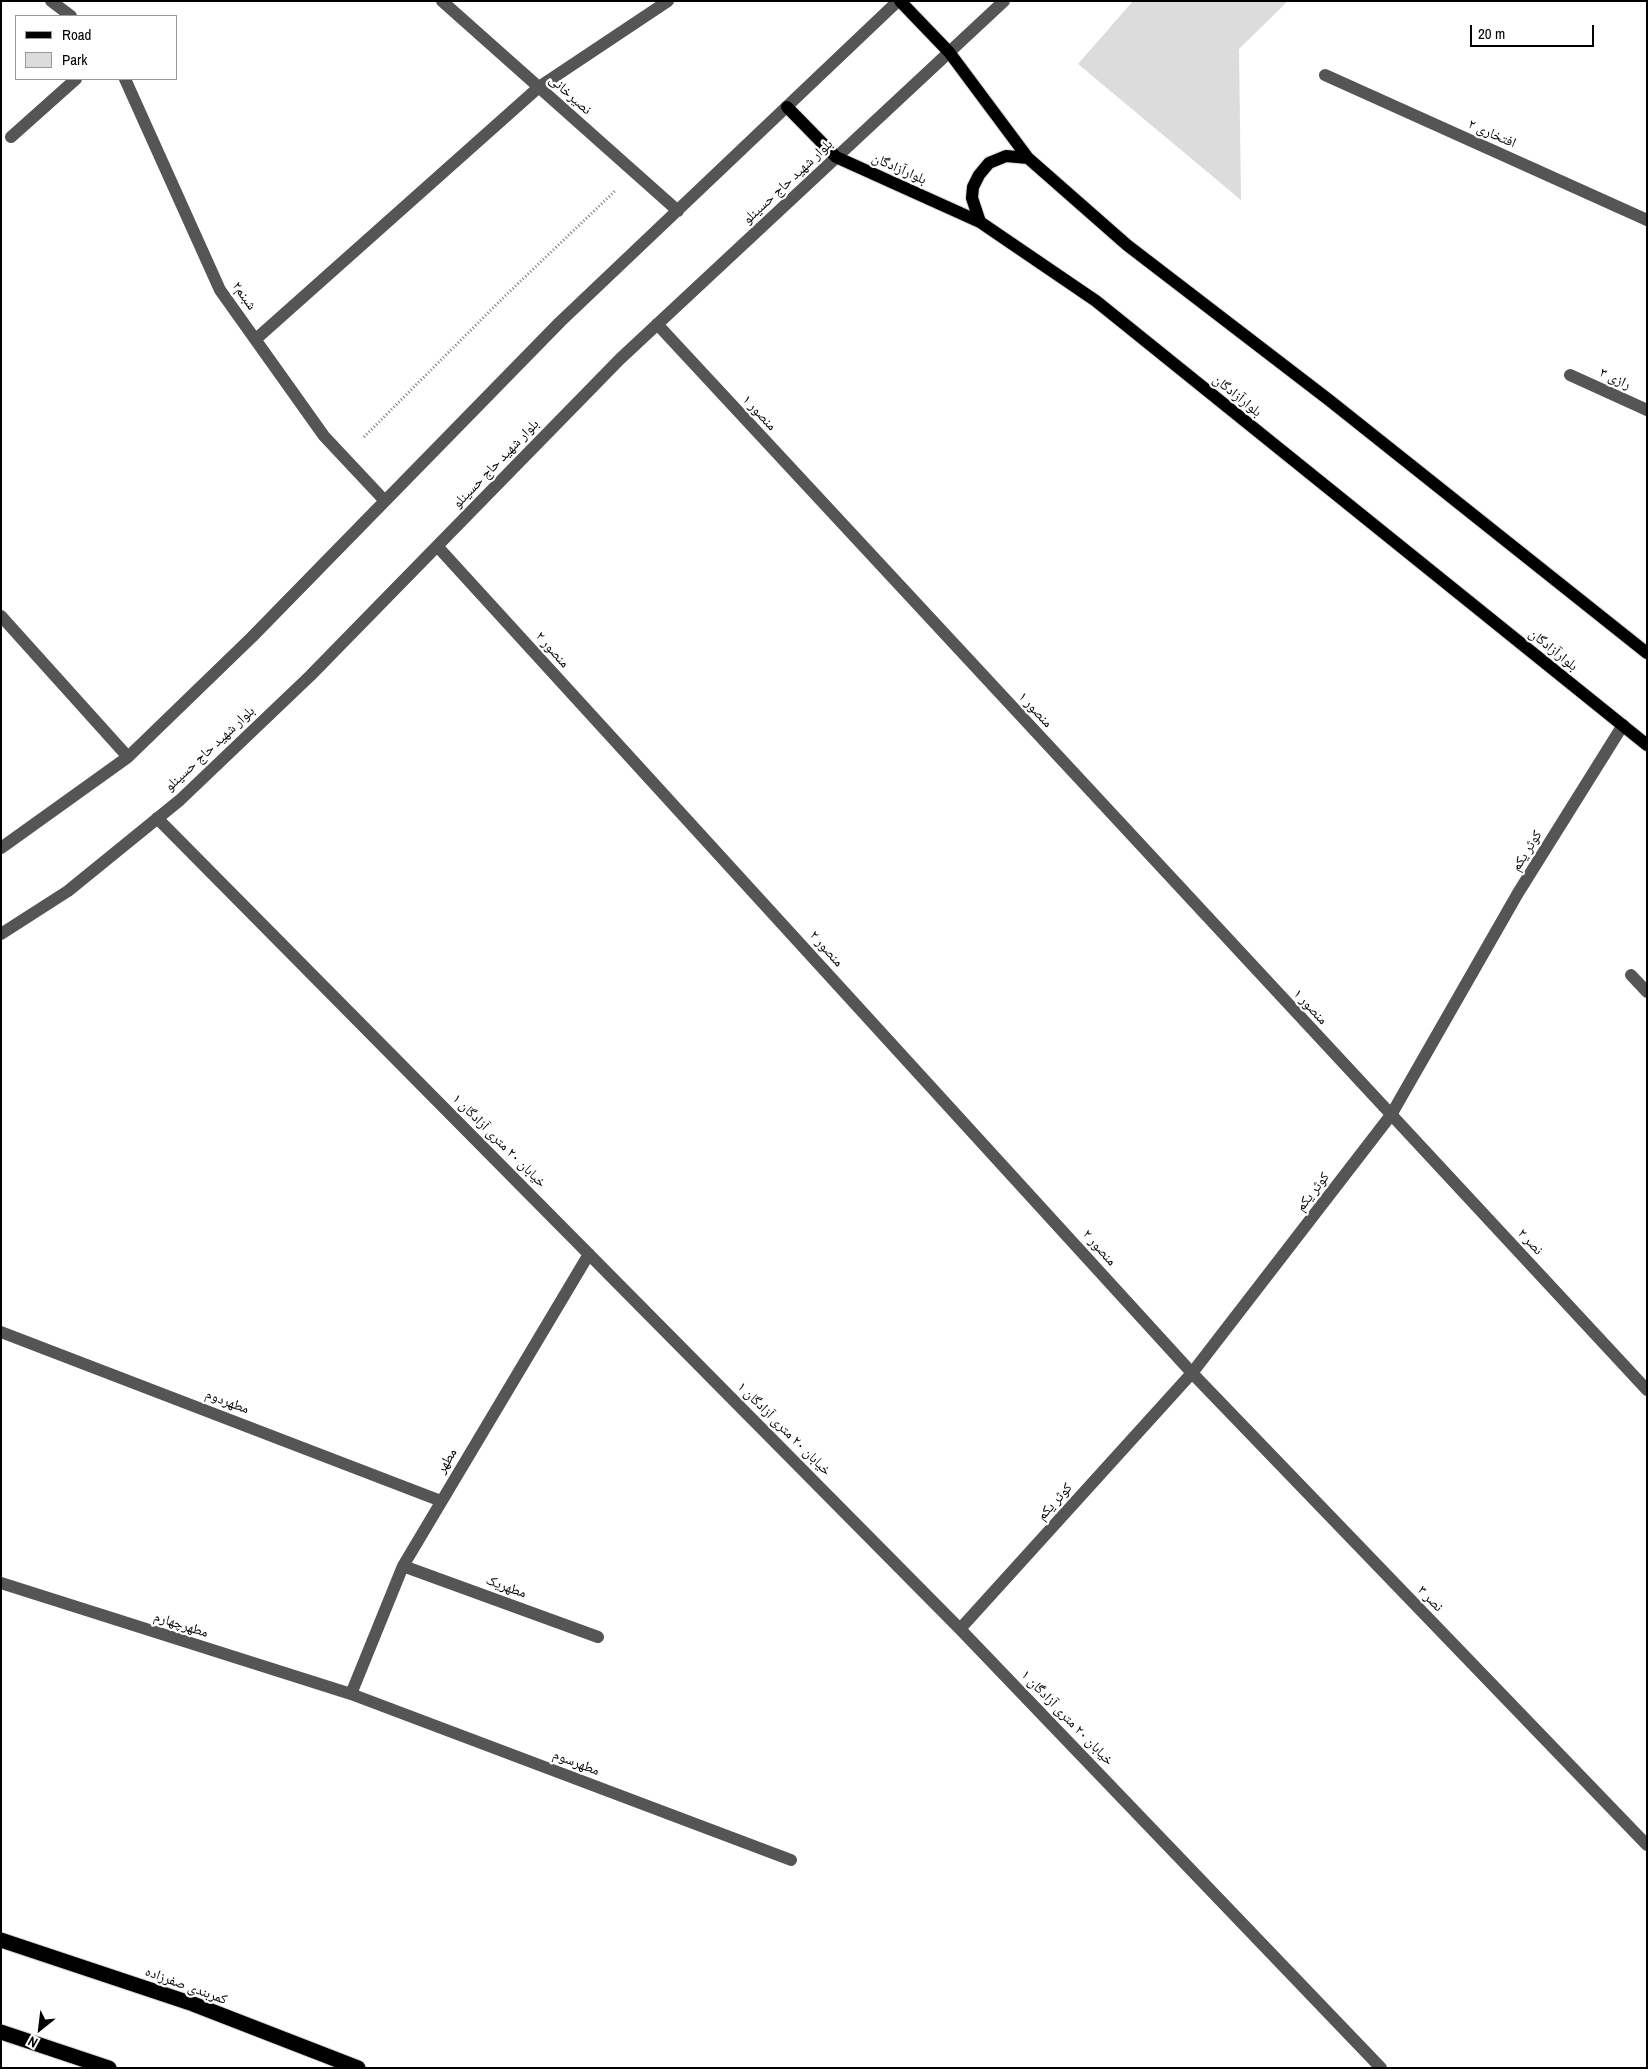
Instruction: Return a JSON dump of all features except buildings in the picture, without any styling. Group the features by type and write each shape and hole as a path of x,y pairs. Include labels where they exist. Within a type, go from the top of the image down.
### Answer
{"highway":[{"name":"کمربندی صفرزاده","path":"1,1940 193,2004 358,2068"},
{"path":"1,2032 109,2068"}],"main road":[{"path":"899,1 949,52 1028,158 1127,246 1329,400 1647,653"},
{"name":"بلوارآزادگان","path":"787,107 836,157 980,222 1096,301 1647,745"},
{"path":"980,222 972,198 973,187 979,175 989,164 1006,156 1028,158"}],"street":[{"path":"51,1 70,15"},
{"name":"نصیرخانی","path":"442,1 678,210"},
{"path":"256,340 538,87 668,1"},
{"path":"3,843 128,756 252,637 560,322 899,1"},
{"name":"بلوار شهید حاج حسینلو","path":"1,934 68,891 180,800 310,676 620,359 1004,1"},
{"name":"افتخاری ۲","path":"1325,75 1647,220"},
{"path":"11,137 75,80"},
{"name":"شبنم۲","path":"126,80 220,290 324,436 385,501"},
{"name":"منصور ۱","path":"657,324 1391,1116"},
{"name":"رازی ۳","path":"1570,375 1647,410"},
{"name":"منصور ۲","path":"437,546 1192,1373"},
{"path":"1,616 128,756"},
{"name":"کوثر یکم","path":"960,1629 1192,1373 1391,1116 1518,893 1622,725"},
{"name":"۱ خیابان ۲۰ متری آزادگان","path":"157,818 960,1629 1382,2068"},
{"path":"1630,975 1647,992"},
{"name":"نصر ۲","path":"1391,1116 1647,1390"},
{"name":"مطهر","path":"351,1694 403,1566 589,1254"},
{"name":"مطهردوم","path":"1,1332 441,1501"},
{"name":"نصر ۳","path":"1192,1373 1647,1845"},
{"name":"مطهریک","path":"403,1566 598,1637"},
{"name":"مطهرچهارم","path":"1,1583 351,1694"},
{"name":"مطهرسوم","path":"351,1694 791,1860"}],"path":[{"path":"344,457 505,296 635,173"}],"green space":[{"path":"1133,1 1288,1 1239,49 1241,200 1078,64"}]}
